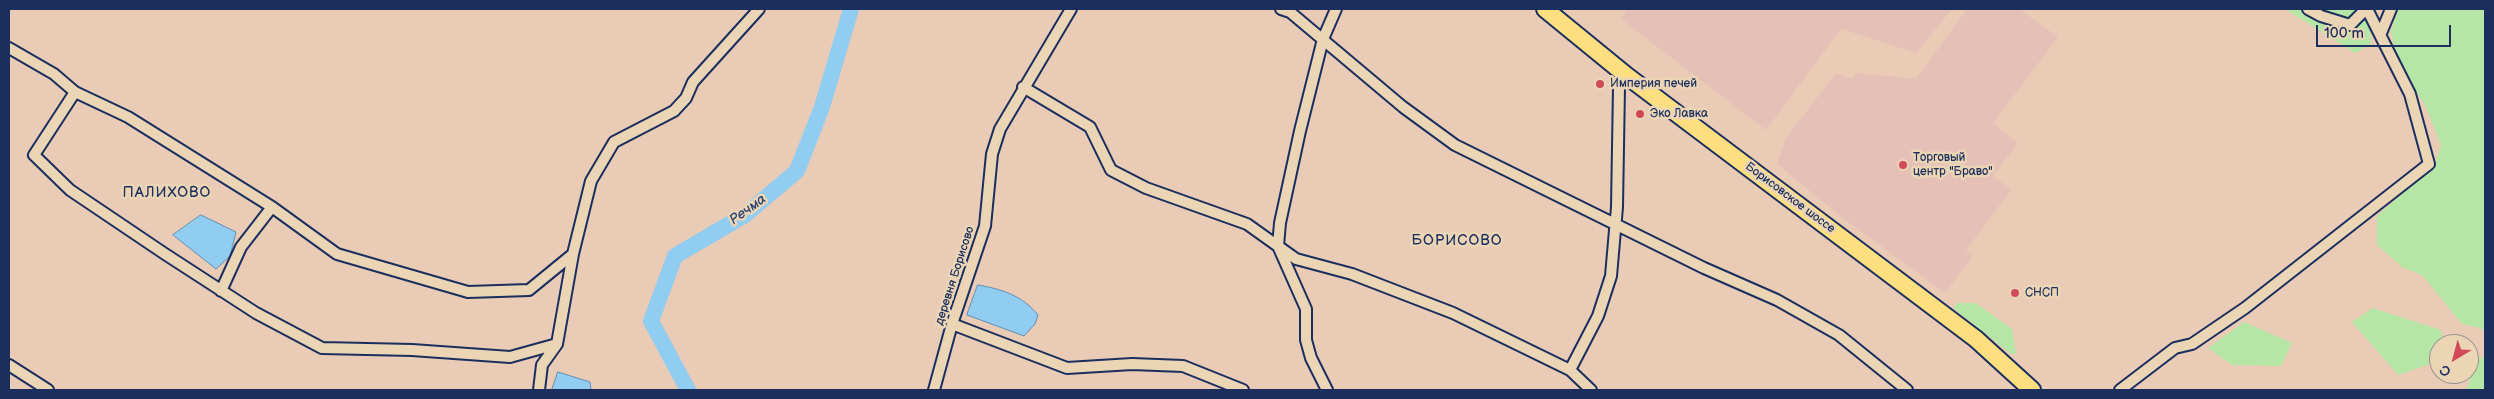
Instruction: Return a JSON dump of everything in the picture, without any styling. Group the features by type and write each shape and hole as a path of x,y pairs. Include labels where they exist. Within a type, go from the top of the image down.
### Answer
{"main road":[{"name":"Борисовское шоссе","path":"1545,9 1627,76 1969,334 2032,390"}],"street":[{"path":"539,390 542,365 557,344 573,254 591,181 614,142 674,111 686,98 693,82 759,9"},
{"name":"деревня Борисово","path":"934,390 952,324 985,226 992,154 1000,128 1071,9"},
{"path":"1282,9 1290,12 1403,107 1455,145 1704,268 1777,300 1839,335 1895,386 1907,390"},
{"path":"1327,390 1311,358 1306,340 1306,309 1278,246 1280,223 1323,38 1336,9"},
{"path":"2120,390 2175,348 2192,344 2245,308 2429,164 2410,94 2367,9 2350,25 2322,16 2308,9"},
{"path":"2381,34 2391,9"},
{"path":"9,48 54,74 74,92 128,117 272,207 337,254 468,292 529,290 573,254"},
{"path":"1570,370 1598,316 1611,276 1620,115 1619,87 1627,76"},
{"path":"1023,87 1090,127 1111,170 1146,188 1247,224 1296,259 1352,274 1454,314 1570,370 1591,390"},
{"path":"74,92 34,155 70,190 256,313 322,348 412,350 510,357 557,344"},
{"path":"222,291 241,247 272,207"},
{"path":"952,324 1066,368 1132,364 1183,366 1243,390"},
{"path":"9,365 48,390"}],"shaded area":[{"path":"1627,9 1952,9 1916,53 1841,29 1766,130 1621,19"},
{"path":"1967,9 2019,9 2058,37 1993,123 2018,143 1993,176 2011,190 1966,250 1973,256 1945,293 1844,219 1777,164 1786,138 1836,73 1852,79 1857,73 1916,79"}],"green space":[{"path":"2285,9 2369,9 2371,44 2355,53"},
{"path":"2398,9 2485,9 2485,333 2481,328 2462,324 2422,275 2402,267 2377,245 2377,216 2435,164 2441,145 2425,105 2398,65 2391,31"},
{"path":"1958,303 1976,303 2012,329 2016,354 2011,354 1953,308"},
{"path":"2373,308 2441,330 2442,334 2429,334 2429,364 2398,375 2352,322"},
{"path":"2244,322 2292,343 2281,366 2232,365 2208,348"},
{"path":"2479,356 2485,360 2485,390 2466,390 2468,384 2479,384"}],"water":[{"path":"201,215 236,232 230,256 216,269 173,235"},
{"path":"978,285 1004,291 1019,298 1038,315 1035,324 1024,336 967,315"},
{"path":"558,372 590,382 591,390 552,390"}],"waterway":[{"name":"Речма","path":"688,390 651,321 675,256 745,215 797,171 822,107 851,9"}],"place":[{"name":"Империя печей","path":"1600,84"},
{"name":"Эко Лавка","path":"1640,114"},
{"name":"Торговый центр \"Браво\"","path":"1903,165"},
{"name":"СНСП","path":"2015,293"}],"district":[{"name":"ПАЛИХОВО","path":"167,193"},
{"name":"БОРИСОВО","path":"1457,241"}]}
